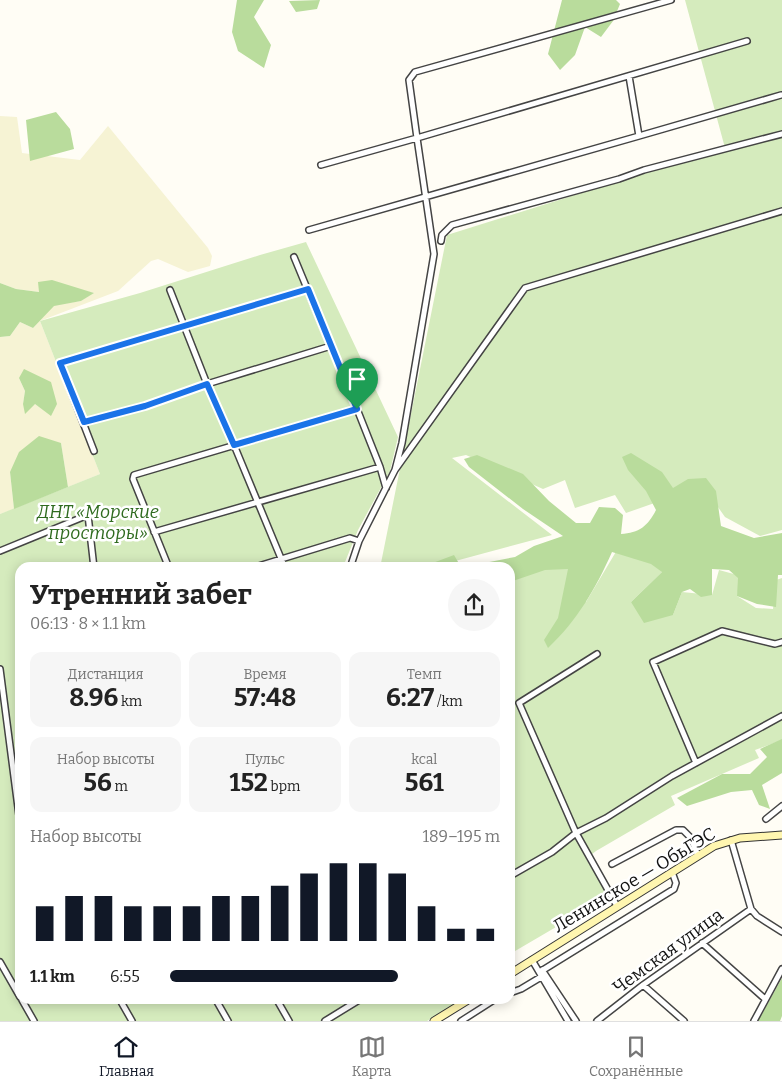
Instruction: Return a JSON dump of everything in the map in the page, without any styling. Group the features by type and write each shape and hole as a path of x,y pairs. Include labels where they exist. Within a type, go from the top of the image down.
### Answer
{"main road":[{"name":"Ленинское — ОбьГЭС","path":"515,970 698,855 732,840 782,835"},
{"path":"434,1021 462,1004"}],"street":[{"path":"395,470 402,443 434,254 409,80 415,72 670,0"},
{"path":"320,165 747,41"},
{"path":"629,76 639,136"},
{"path":"309,230 781,95"},
{"path":"441,240 442,235 452,225 619,179 644,170 782,134"},
{"path":"352,562 360,541 395,470 525,288 782,211"},
{"path":"294,258 332,346 380,467 386,488"},
{"path":"94,451 60,363 308,289"},
{"path":"170,290 207,384 283,562"},
{"path":"84,422 145,406 207,384 332,346"},
{"path":"166,562 133,479 134,475 357,409"},
{"path":"154,532 380,467"},
{"path":"0,551 88,515 93,562"},
{"path":"272,562 350,538 360,541"},
{"path":"696,763 653,662 722,631 775,644 782,642"},
{"path":"596,654 519,703 576,833 617,906"},
{"path":"0,669 15,784"},
{"path":"515,873 552,852 576,833 606,818 672,776 782,716"},
{"path":"766,819 782,806"},
{"path":"612,864 676,830 683,830 690,837 698,855"},
{"path":"732,840 751,909 757,916 782,932"},
{"path":"543,970 674,888 676,883 672,872"},
{"name":"Чемская улица","path":"597,1021 643,985 751,909"},
{"path":"702,943 765,999"},
{"path":"532,960 568,1021"},
{"path":"0,962 15,988"},
{"path":"536,968 543,970 576,1021"},
{"path":"754,1021 782,969"},
{"path":"515,991 542,977"},
{"path":"643,985 684,1021"},
{"path":"24,1004 34,1021"},
{"path":"122,1004 132,1021"},
{"path":"218,1004 228,1021"},
{"path":"279,1004 289,1021"},
{"path":"326,1021 353,1004"},
{"path":"461,1021 488,1004"}],"shaded area":[{"path":"0,116 17,117 22,153 80,160 108,126 208,248 212,256 210,266 188,272 158,259 151,261 118,291 40,321 100,474 68,487 61,443 10,472 14,509 0,514 0,337 10,336 20,322 33,328 54,305 81,301 93,293 75,288 39,292 16,289 0,283","holes":["19,378 51,415 35,404 23,404 25,391"]}],"green space":[{"path":"237,0 264,0 254,17 271,45 264,68 238,51 232,32"},
{"path":"320,0 317,9 296,12 289,1"},
{"path":"562,0 616,0 620,4 613,21 601,37 585,27 575,55 560,70 548,54"},
{"path":"685,0 782,0 782,530 760,536 725,517 703,486 626,513 615,495 575,508 565,480 543,489 466,455 452,458 552,535 452,562 381,562 447,235 725,148"},
{"path":"56,112 70,129 74,149 30,161 26,120"},
{"name":"ДНТ «Морские просторы»","path":"306,242 398,437 390,471 358,530 345,562 15,562 15,1004 455,1004 427,1021 0,1021 0,514 100,474 40,321 140,293"},
{"path":"52,280 94,293 81,301 54,306 33,328 20,322 10,336 0,337 0,283 16,289 39,292 38,282"},
{"path":"24,369 51,382 57,404 51,416 35,404 25,414 23,404 25,391 19,378"},
{"path":"39,436 61,443 68,487 14,509 10,472 19,452"},
{"path":"631,453 662,472 673,488 688,479 706,478 716,491 721,526 754,538 782,533 782,575 778,575 776,607 757,604 737,596 738,578 729,570 712,569 712,595 701,597 690,589 682,592 673,615 644,623 631,602 662,572 651,564 612,552 577,615 548,648 544,640 558,618 568,569 545,570 515,580 515,562 489,562 515,557 534,546 563,536 523,509 469,467 464,459 477,455 523,474 549,501 576,523 590,523 599,507 615,508 623,515 621,534 642,528 656,510 646,491 628,470 622,457"},
{"path":"617,550 659,563 662,572 631,602 673,615 682,592 712,595 719,570 741,576 737,596 756,608 773,609 776,580 782,578 782,740 755,750 759,758 671,796 675,805 596,851 586,859 609,896 515,951 515,578 539,568 572,564 586,602"},
{"path":"454,555 458,562 435,562"},
{"path":"782,739 782,773 762,785 770,809 759,805 752,790 731,792 687,806 677,798 722,774 750,774 767,757 760,749"},
{"path":"782,978 782,1016 780,1021 758,1021"}],"route":[{"path":"308,289 357,409 234,445 207,384 145,406 84,422 60,363 308,289"}]}
